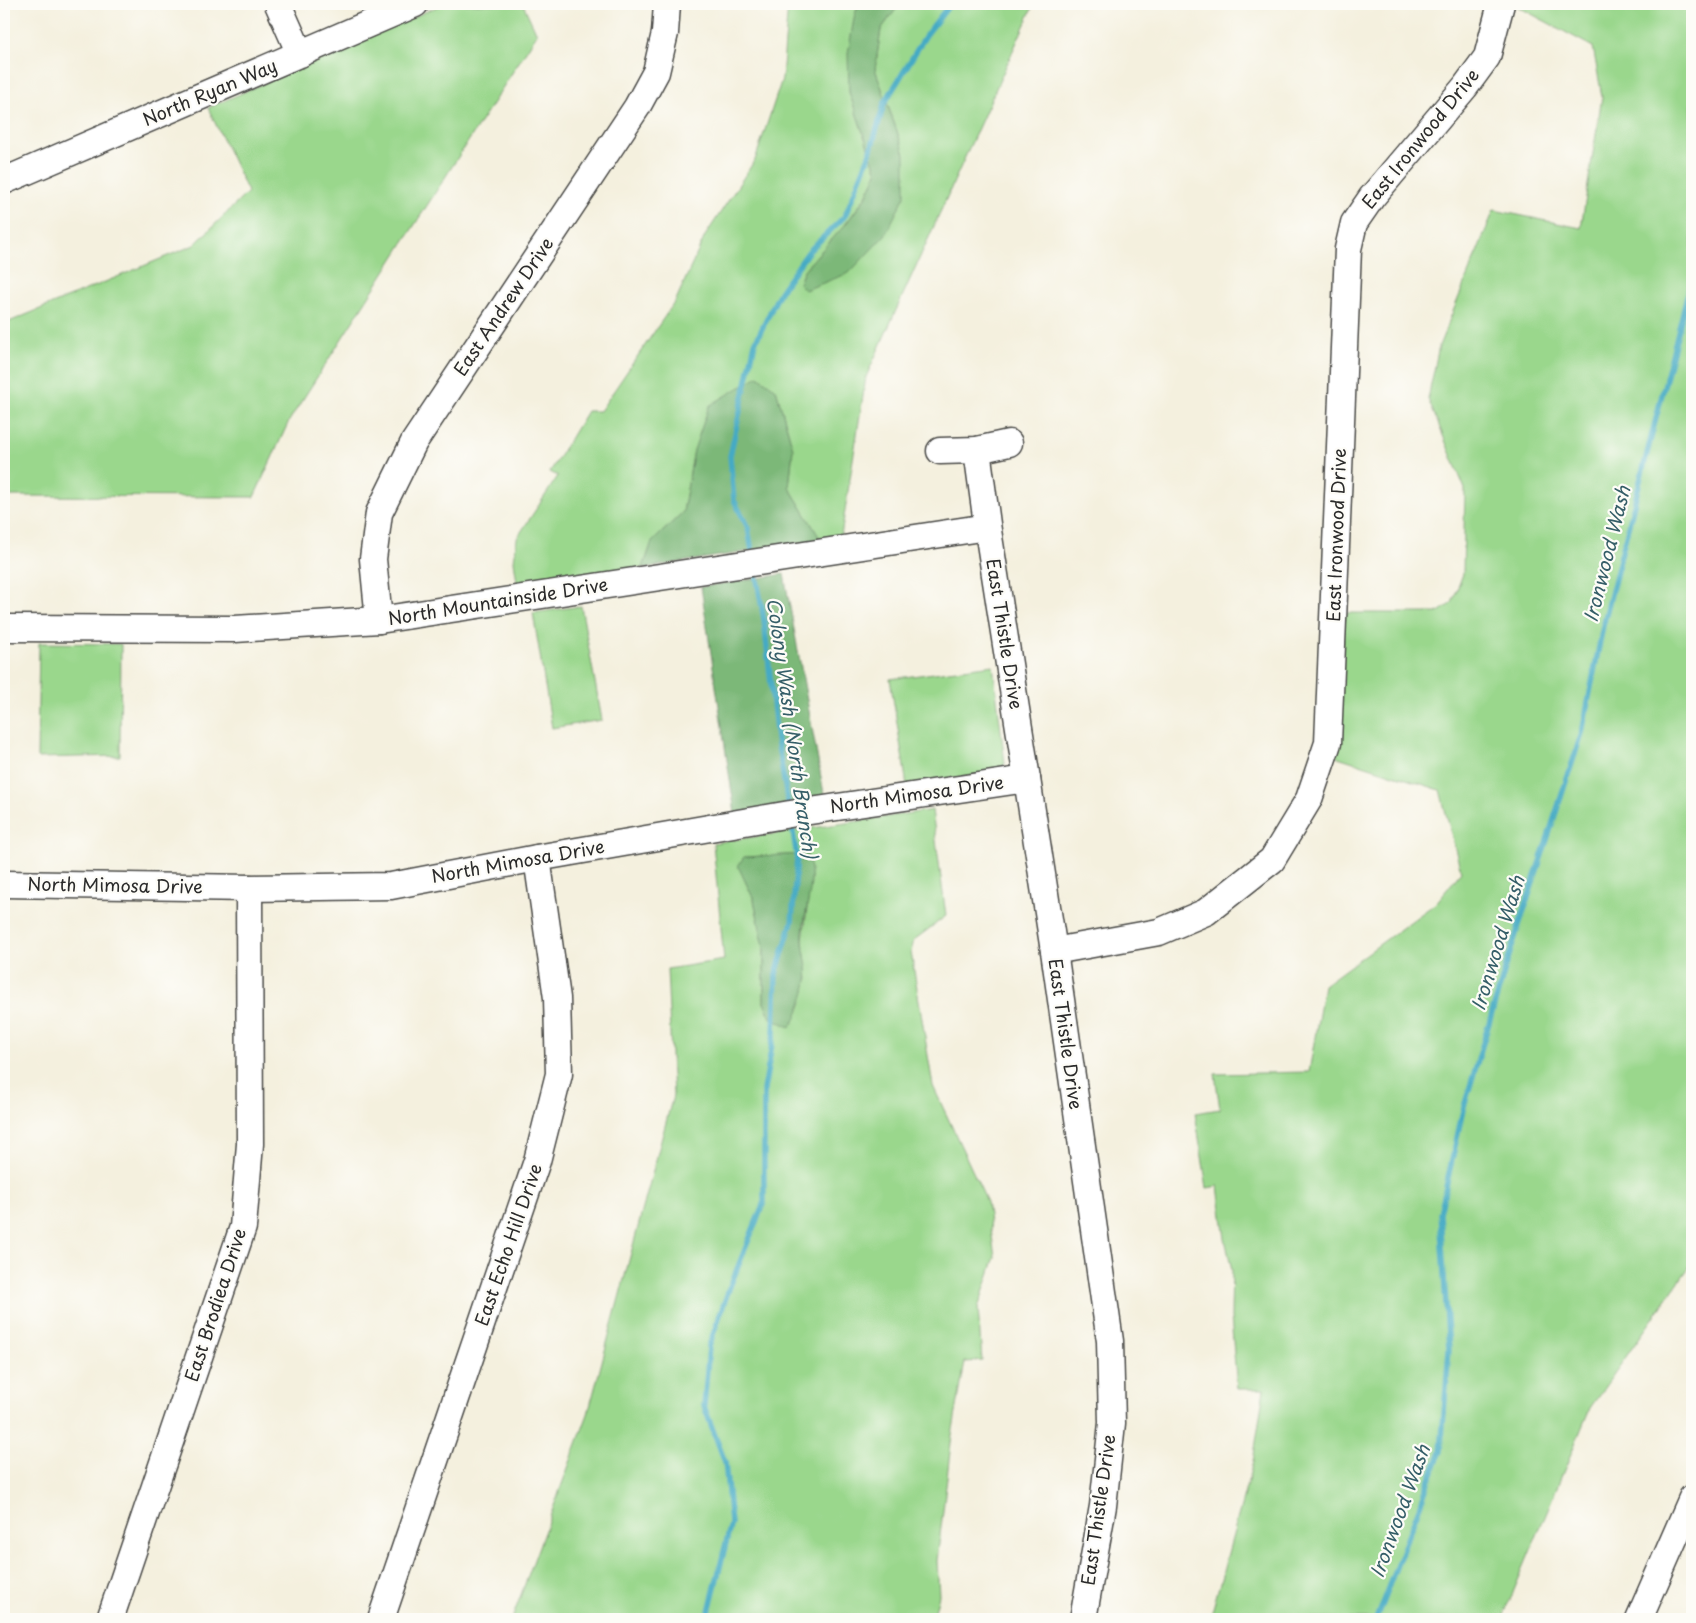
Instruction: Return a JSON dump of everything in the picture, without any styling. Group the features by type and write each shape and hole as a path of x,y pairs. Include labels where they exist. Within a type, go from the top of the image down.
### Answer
{"street":[{"path":"278,4 300,54"},
{"name":"North Ryan Way","path":"4,180 415,4"},
{"name":"East Andrew Drive","path":"378,620 373,559 380,513 414,442 637,107 656,72 665,33 667,4"},
{"name":"East Ironwood Drive","path":"1054,951 1158,932 1206,912 1272,860 1309,799 1328,742 1348,249 1354,223 1372,197 1465,87 1487,57 1500,4"},
{"path":"940,451 977,450 1009,443"},
{"name":"East Thistle Drive","path":"977,450 987,527 1054,951 1110,1340 1112,1423 1104,1506 1083,1619"},
{"name":"North Mountainside Drive","path":"4,628 235,629 378,620 987,527"},
{"name":"North Mimosa Drive","path":"4,884 249,888 391,886 536,858 790,814 1027,779"},
{"name":"East Echo Hill Drive","path":"381,1619 538,1162 559,1074 557,998 536,858"},
{"name":"East Brodiea Drive","path":"110,1619 243,1227 250,1144 249,888"},
{"path":"1639,1619 1692,1498"}],"green space":[{"path":"443,4 523,4 537,34 289,421 254,497 4,496 4,324 194,245 248,192 208,108"},
{"path":"788,4 860,4 855,13 849,92 877,173 866,196 845,225 804,270 799,284 905,154 875,69 881,29 900,4 1034,4 866,377 841,536 821,540 789,487 793,449 776,389 694,450 683,512 652,542 643,568 518,589 514,561 517,538 558,476 550,472 587,411 600,411 676,300 705,236 755,160 782,79"},
{"path":"860,4 900,4 881,29 875,69 905,154 905,196 885,235 849,273 805,290 799,284 804,270 845,225 866,197 877,173 849,92 848,53 855,13"},
{"path":"1513,4 1692,4 1692,1263 1590,1408 1502,1619 1210,1619 1253,1462 1264,1389 1237,1389 1231,1317 1232,1270 1225,1239 1218,1186 1207,1188 1195,1113 1220,1109 1215,1074 1309,1072 1324,985 1436,903 1461,872 1440,790 1335,756 1345,613 1437,613 1452,603 1463,574 1465,489 1428,399 1439,346 1494,210 1581,228 1602,97 1593,47"},
{"path":"758,376 776,389 793,449 789,487 821,540 643,568 652,542 683,512 694,450 709,406"},
{"path":"784,574 825,799 735,813 701,587"},
{"path":"581,606 602,720 552,728 533,613"},
{"path":"39,643 121,644 120,756 37,758"},
{"path":"993,665 1005,764 996,772 907,786 890,679"},
{"path":"932,810 946,916 914,940 911,952 933,1086 987,1202 995,1257 978,1308 982,1361 965,1362 952,1435 937,1561 939,1595 933,1619 512,1619 588,1414 673,1096 667,969 724,960 713,843","holes":["807,854 811,877 803,940 808,979 764,1003 764,947 754,900 739,866 744,857"]},
{"path":"807,854 811,875 804,920 803,942 807,981 801,1006 790,1027 771,1018 764,1003 764,947 754,900 738,866 744,857"}],"waterway":[{"name":"Colony Wash (North Branch)","path":"753,557 748,528 734,500 730,456 755,343 780,292 808,252 845,216 870,153 884,104 926,35 950,4"},
{"name":"Ironwood Wash","path":"1376,1619 1441,1451 1449,1350 1440,1214 1463,1110 1509,956 1582,733 1603,626 1692,277"},
{"name":"Colony Wash (North Branch)","path":"755,568 764,620 777,740 789,809"},
{"name":"Colony Wash (North Branch)","path":"707,1619 731,1523 725,1462 704,1406 709,1346 729,1289 764,1202 764,1090 774,1033 776,974 792,922 797,857 791,820"}]}
